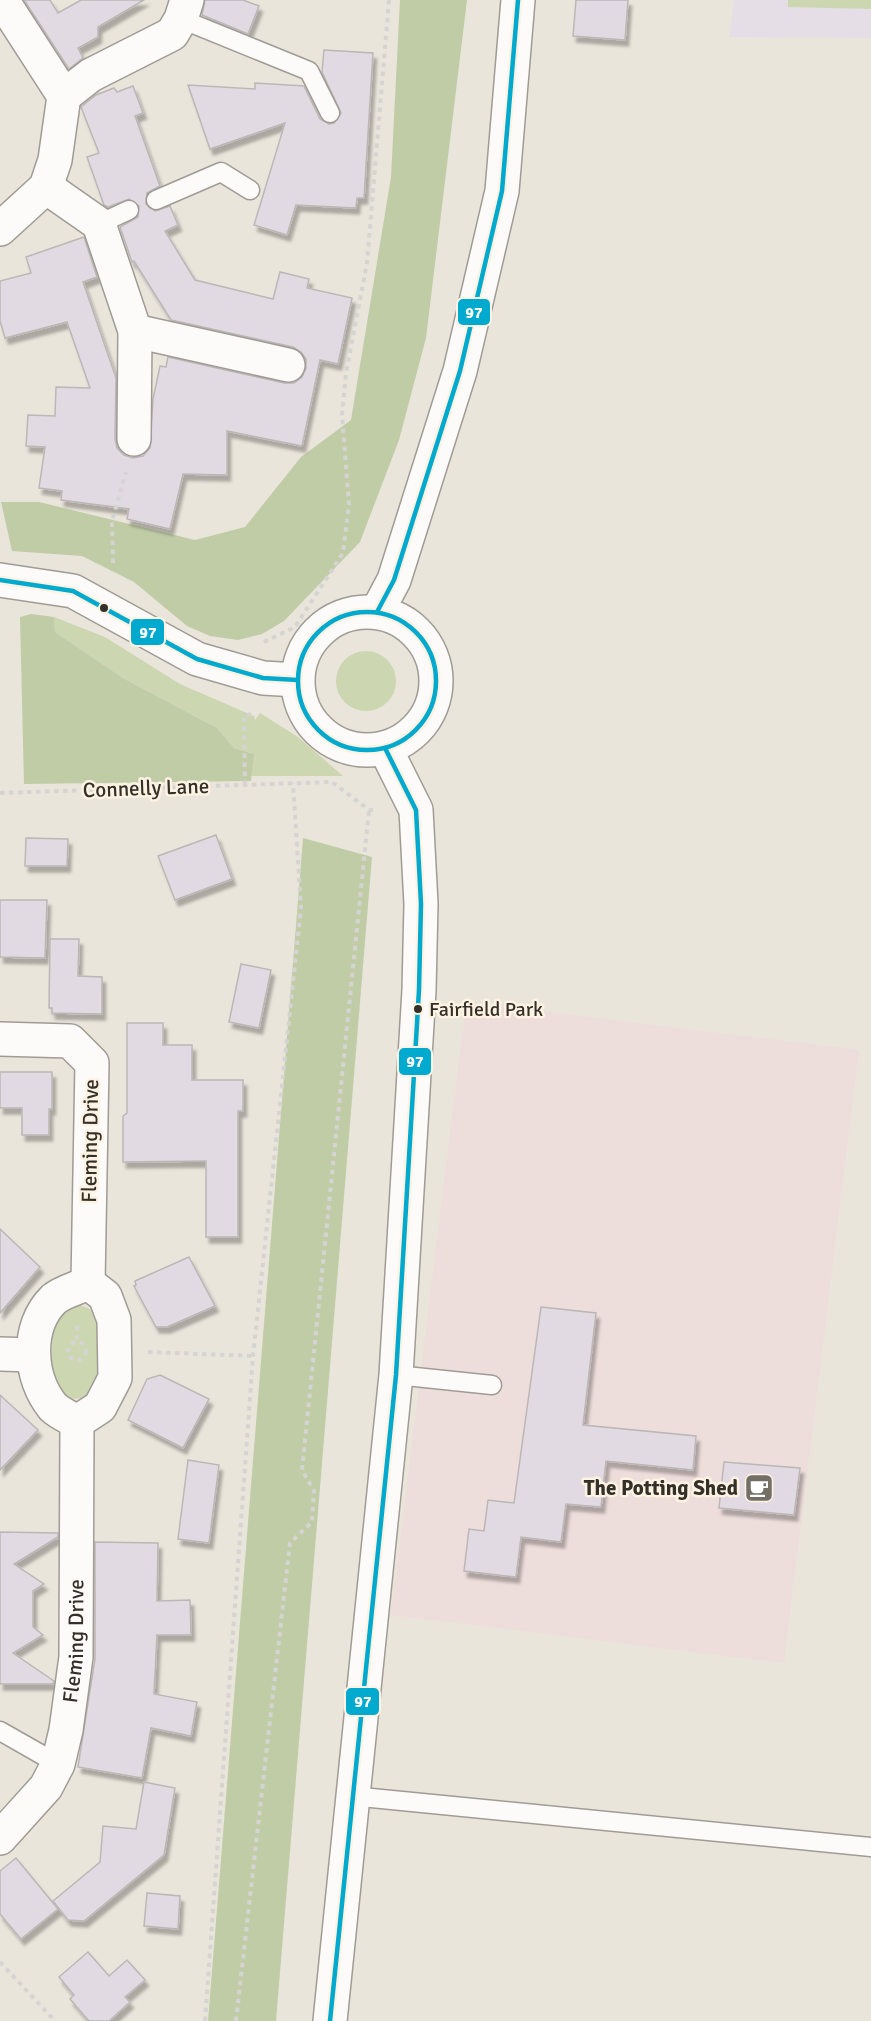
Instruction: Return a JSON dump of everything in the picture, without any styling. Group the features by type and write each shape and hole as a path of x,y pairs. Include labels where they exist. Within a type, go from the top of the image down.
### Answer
{"street":[{"path":"0,229 46,187 55,160 64,96 2,0"},
{"path":"377,612 398,569 460,371 471,326 502,191 518,0"},
{"path":"64,96 91,75 172,34 184,9"},
{"path":"46,187 99,224 135,331 134,439"},
{"path":"135,331 288,365"},
{"path":"0,580 73,591 197,660 263,678 297,680"},
{"path":"353,612 377,612 400,619 419,633 432,653 437,676 434,700 424,722 406,738 385,748 364,751 343,746 324,735 310,720 300,701 297,680 302,657 313,636 331,621 353,612"},
{"path":"330,2021 351,1796 396,1375 419,990 421,904 416,810 385,748"},
{"name":"Fleming Drive","path":"0,1039 70,1041 92,1063 88,1283"},
{"path":"88,1283 105,1296 114,1320 101,1351 115,1378 100,1407 77,1422 55,1408 38,1384 33,1355 38,1321 55,1298 88,1283"},
{"path":"0,1354 33,1355"},
{"name":"Fleming Drive","path":"0,1838 46,1787 58,1764 66,1730 76,1657 77,1422"}],"lane":[{"path":"184,9 309,71 330,113"},
{"path":"156,200 221,172 250,190"},
{"path":"99,224 129,210"},
{"path":"396,1375 492,1385"},
{"path":"0,1731 58,1764"},
{"path":"351,1796 871,1847"}],"path":[{"path":"264,641 296,627 343,553 349,504 342,415 346,373 367,263 390,0"},
{"path":"113,562 112,521 134,439"},
{"path":"245,785 244,716 261,711"},
{"name":"Connelly Lane","path":"0,793 332,782 369,810 302,1470 314,1491 312,1522 290,1543 236,2021"},
{"path":"205,2021 253,1356 301,908 293,783"},
{"path":"101,1351 76,1360 68,1356 67,1351 68,1346 76,1341 101,1351 253,1356"},
{"path":"0,1962 55,2021"}],"shaded area":[{"path":"734,0 871,0 871,38 729,37"},
{"path":"466,1002 859,1050 784,1663 391,1615"}],"green space":[{"path":"400,0 467,0 426,338 399,440 360,542 284,621 262,634 238,640 210,636 187,626 134,582 82,556 12,551 1,502 39,502 195,540 245,527 301,457 351,420 391,177"},
{"path":"788,0 871,0 871,9 788,7"},
{"path":"31,614 54,617 55,632 123,678 217,728 234,748 254,754 251,781 24,784 20,617"},
{"path":"54,617 105,637 180,684 254,716 255,720 260,713 298,737 343,776 252,776 251,753 234,748 217,728 123,678 55,632"},
{"path":"360,651 372,651 383,656 391,664 396,681 394,693 383,706 372,711 360,711 349,706 341,698 336,687 336,675 341,664 349,656"},
{"path":"303,838 372,857 276,2021 208,2021"},
{"path":"76,1304 88,1308 99,1316 99,1387 75,1399 65,1397 51,1376 53,1324 59,1312"}],"building":[{"path":"24,0 50,0 58,13 81,0 144,0 98,27 98,37 78,48 83,58 69,69"},
{"path":"205,0 243,0 259,6 248,34 202,15"},
{"path":"576,0 628,0 625,40 573,36"},
{"path":"324,50 373,53 364,198 357,198 356,208 296,205 287,235 254,225 285,123 210,149 188,85 255,89 255,83 304,86 320,119 329,124 334,123 341,113 322,72"},
{"path":"133,86 143,113 135,116 160,186 147,193 146,204 155,211 170,206 178,225 165,231 195,280 273,299 280,272 309,279 307,288 352,298 338,364 320,360 302,446 227,431 227,475 183,474 170,529 127,519 129,509 61,500 62,491 39,488 45,447 26,446 28,415 55,416 56,387 90,388 67,322 5,338 0,321 0,281 31,273 26,257 84,237 97,277 83,282 116,378 115,439 117,448 124,455 133,458 143,456 150,448 153,399 160,366 166,367 168,357 284,383 294,383 302,377 306,368 306,359 293,347 171,320 134,261 132,262 120,227 138,217 139,206 129,199 108,207 104,205 87,157 99,153 81,107 96,95 114,88 117,92"},
{"path":"216,835 232,879 175,900 158,856"},
{"path":"26,838 68,839 67,866 25,866"},
{"path":"0,900 47,900 45,958 0,957"},
{"path":"50,939 79,939 78,976 102,977 102,1014 52,1013 52,1008 49,1008"},
{"path":"241,964 271,970 259,1028 229,1022"},
{"path":"127,1023 163,1023 163,1045 192,1045 192,1080 243,1080 243,1111 238,1111 238,1237 206,1237 206,1161 123,1162 123,1116 127,1113"},
{"path":"0,1072 52,1072 49,1135 22,1135 22,1108 0,1108"},
{"path":"0,1229 40,1267 0,1313"},
{"path":"189,1257 215,1306 167,1327 156,1327 134,1286 135,1281"},
{"path":"541,1307 596,1313 583,1425 696,1436 693,1470 606,1461 601,1507 566,1504 561,1542 521,1537 516,1577 464,1571 469,1529 484,1531 488,1500 514,1503"},
{"path":"160,1375 209,1399 183,1448 128,1420 147,1379"},
{"path":"0,1395 38,1430 0,1470"},
{"path":"188,1460 219,1465 209,1543 178,1539"},
{"name":"The Potting Shed","path":"724,1462 800,1468 794,1515 719,1508"},
{"path":"0,1532 58,1533 58,1537 14,1564 44,1584 33,1591 33,1627 43,1635 13,1653 54,1681 53,1684 0,1684"},
{"path":"95,1542 158,1543 157,1601 190,1600 191,1635 157,1635 154,1694 197,1702 191,1736 151,1728 142,1778 78,1767 95,1659"},
{"path":"144,1782 175,1788 164,1855 84,1921 68,1920 53,1901 100,1862 103,1826 136,1829"},
{"path":"16,1858 58,1909 21,1939 0,1914 0,1871"},
{"path":"147,1893 180,1896 178,1929 144,1926"},
{"path":"88,1952 109,1976 127,1960 145,1980 125,1997 130,2002 109,2021 89,2021 70,1999 74,1995 59,1977"}],"transit line":[{"name":"97","path":"377,612 394,580 460,371 502,191 518,0"},
{"name":"97","path":"0,580 73,591 197,659 263,678 297,680"},
{"name":"97","path":"367,612 394,617 416,632 431,654 436,681 431,708 416,730 394,745 367,750 340,745 318,730 303,708 298,681 303,654 318,632 340,617 367,612"},
{"name":"97","path":"330,2021 396,1375 419,990 421,904 416,810 385,748"}],"place":[{"name":"Fairfield Park","path":"418,1009"},
{"name":"The Potting Shed","path":"759,1488"}]}
